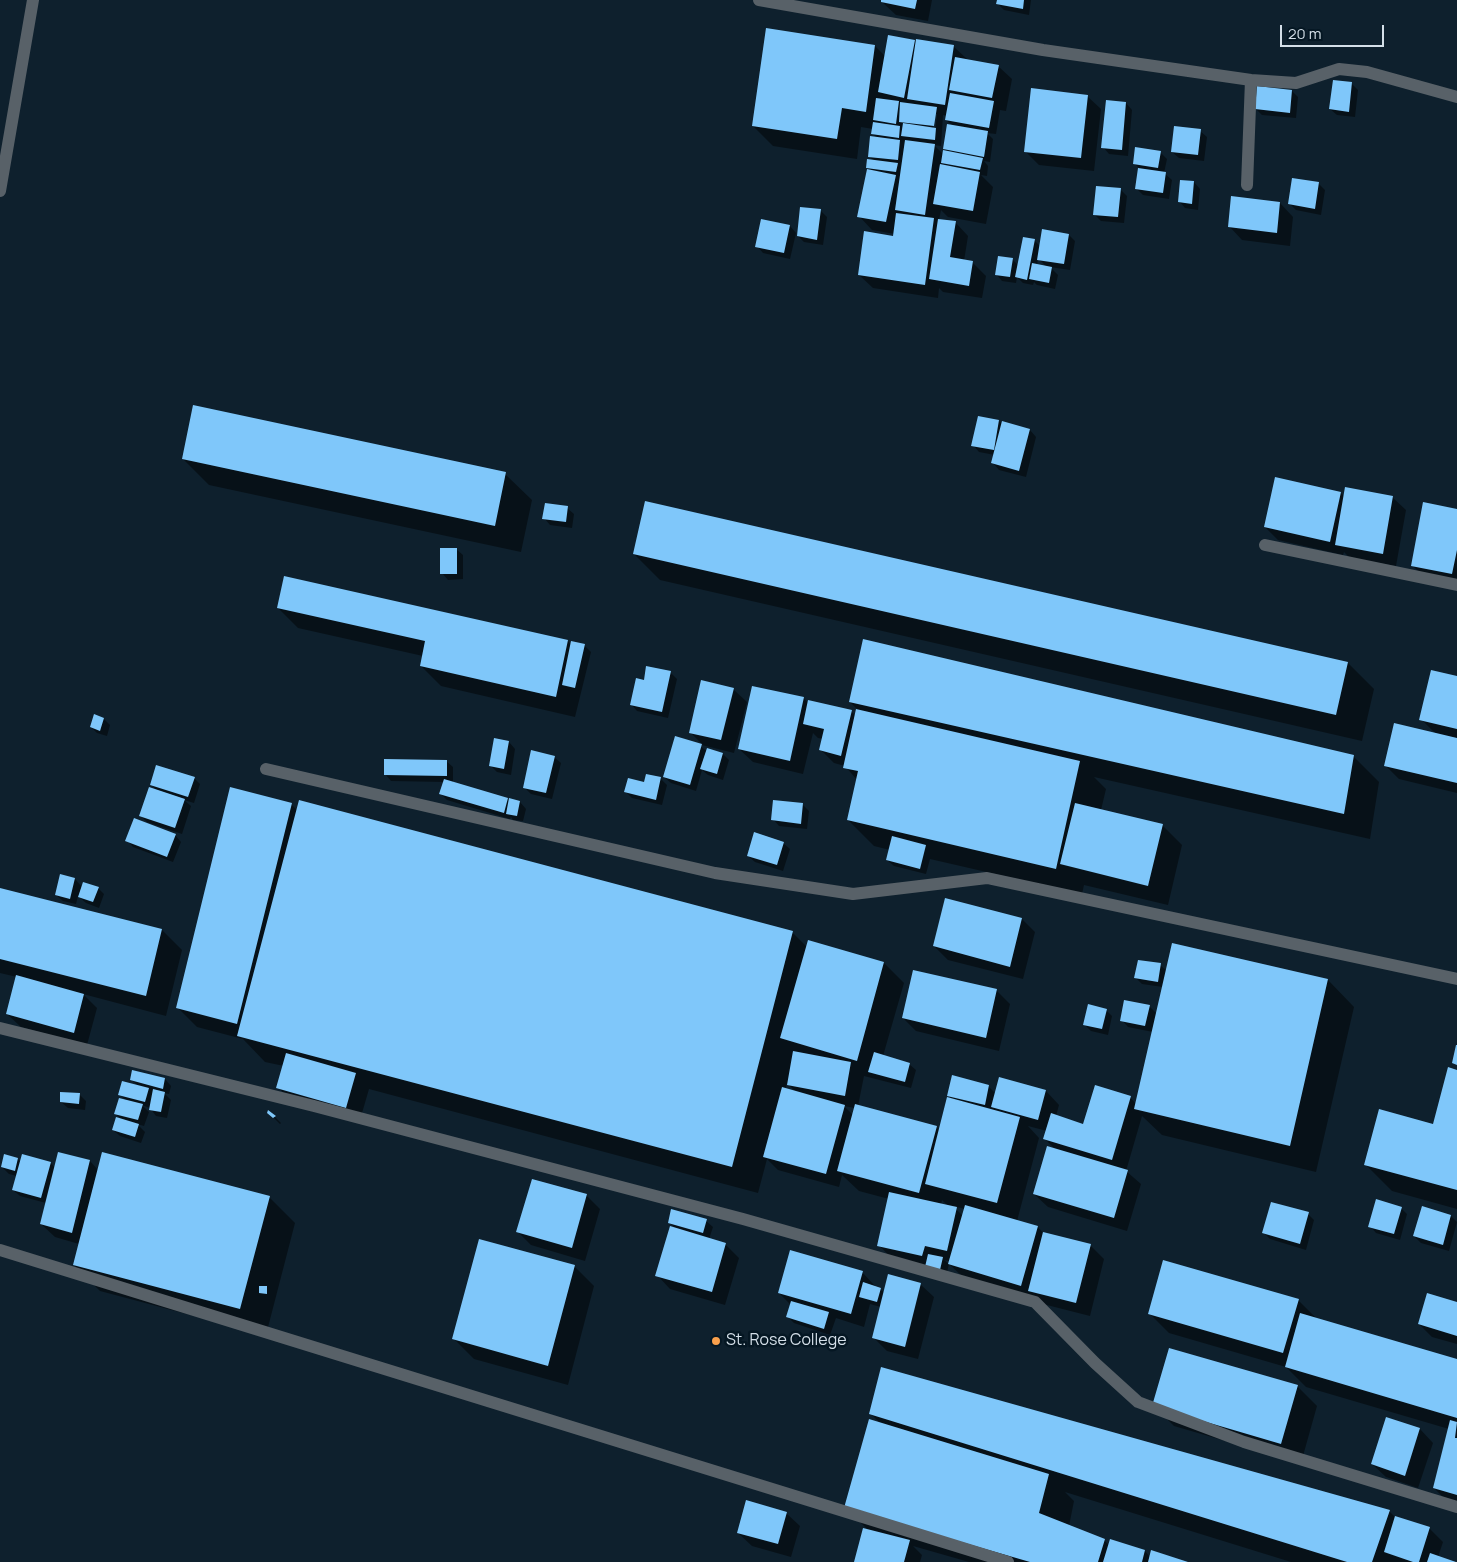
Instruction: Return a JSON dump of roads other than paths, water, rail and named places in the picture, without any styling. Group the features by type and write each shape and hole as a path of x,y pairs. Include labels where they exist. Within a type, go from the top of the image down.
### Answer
{"street":[{"path":"0,191 33,0"},
{"path":"759,0 1043,50 1251,80 1296,83 1339,69 1367,72 1457,97"},
{"path":"1247,185 1251,80"},
{"path":"1265,545 1457,585"},
{"path":"266,769 715,873 853,894 987,878 1457,979"},
{"path":"0,1028 314,1106 714,1212 1035,1302 1094,1363 1138,1402 1244,1442 1457,1507"},
{"path":"0,1250 1008,1562"}],"place":[{"name":"St. Rose College","path":"716,1341"}]}
